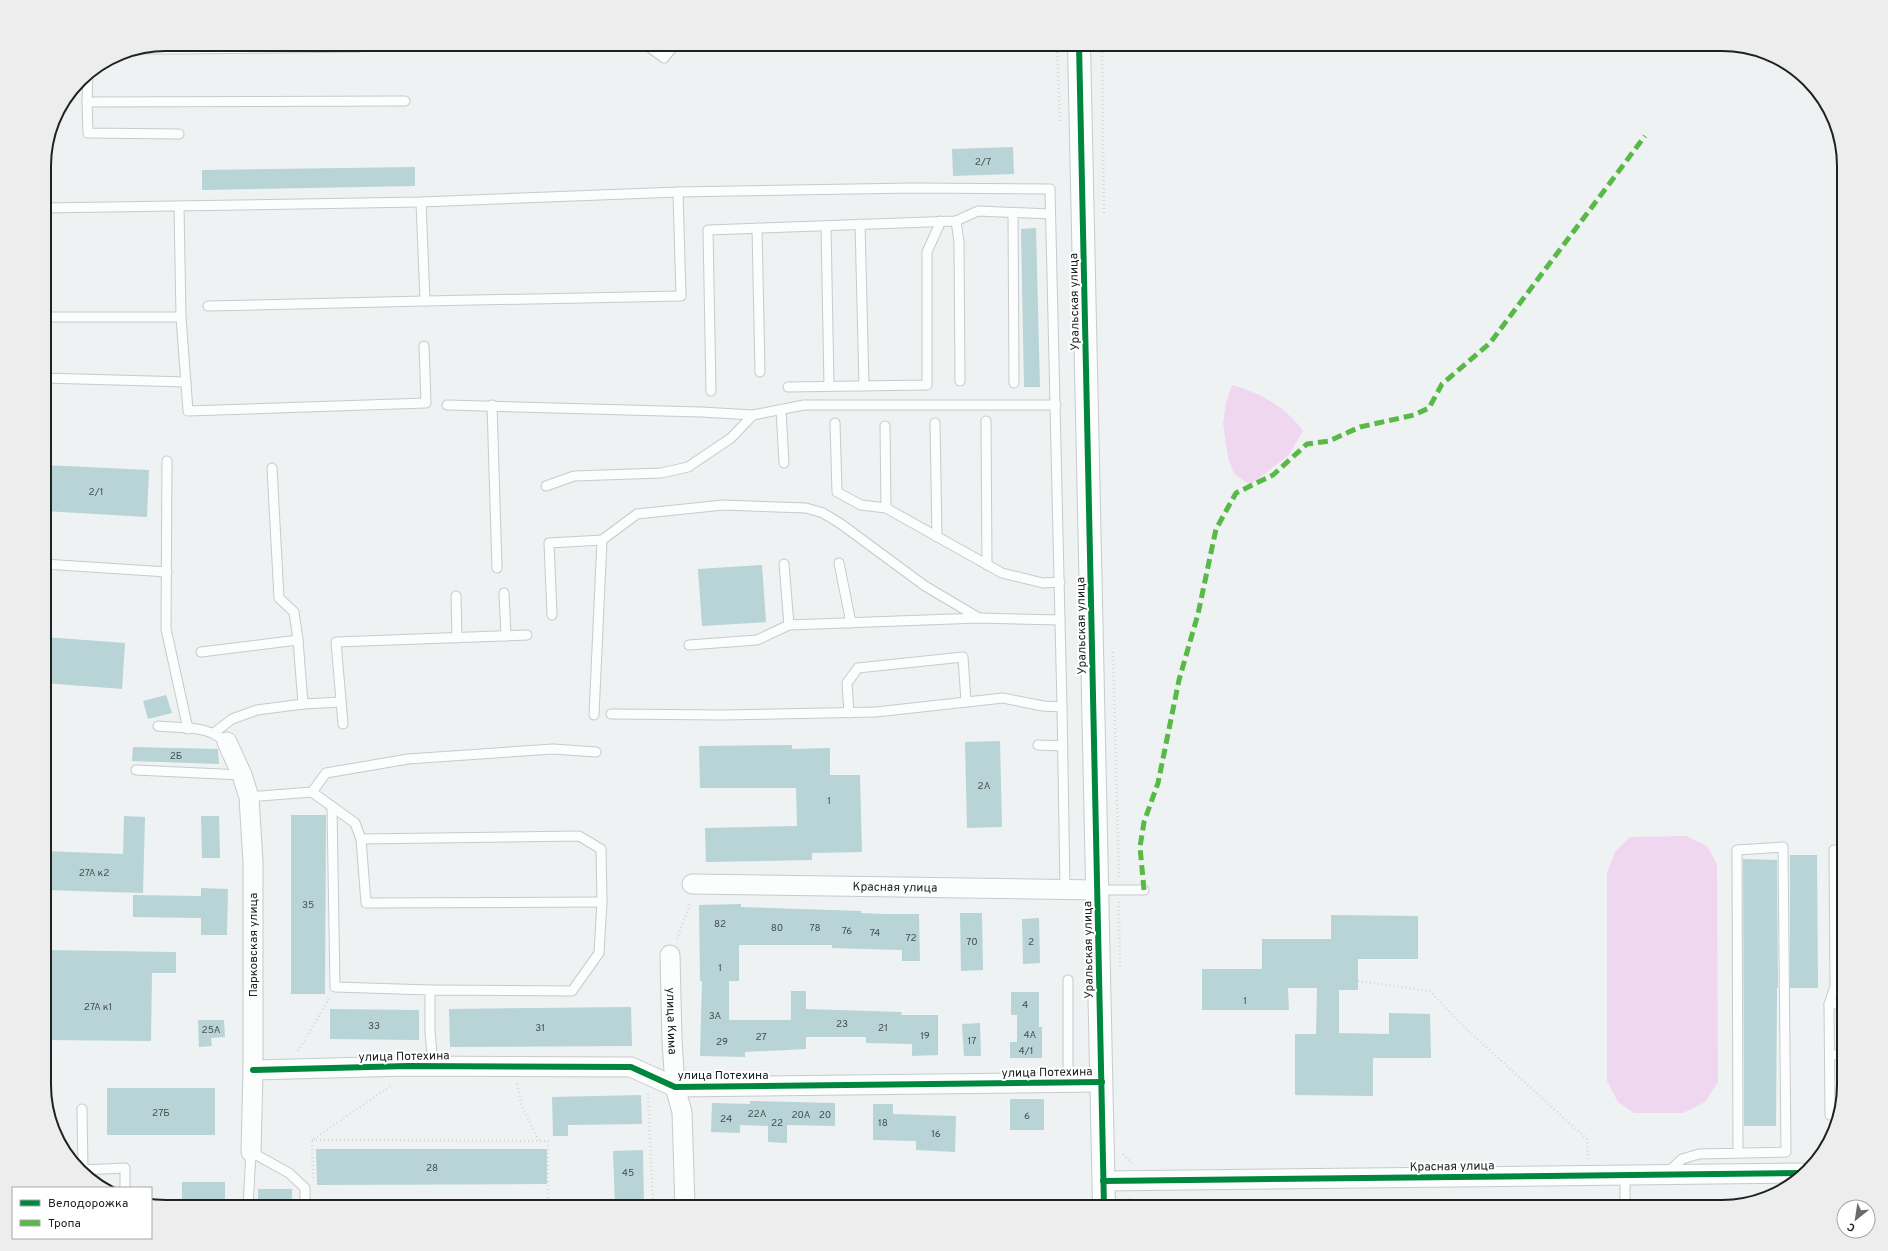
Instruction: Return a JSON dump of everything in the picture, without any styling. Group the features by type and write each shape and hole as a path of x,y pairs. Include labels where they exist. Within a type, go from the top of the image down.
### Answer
{"street":[{"name":"Уральская улица","path":"1079,51 1104,1200"},
{"name":"Парковская улица","path":"221,738 242,775 249,797 253,863 253,1070 251,1152"},
{"name":"Красная улица","path":"692,891 1098,890"},
{"name":"улица Кима","path":"670,955 672,1040 675,1088 682,1112 685,1200"},
{"name":"улица Потехина","path":"253,1070 408,1066 631,1067 675,1088 1102,1082"},
{"name":"Красная улица","path":"1104,1181 1796,1173"}],"lane":[{"path":"654,51 664,58 670,51"},
{"path":"88,83 88,133 179,134"},
{"path":"87,102 405,101"},
{"path":"51,208 421,202 678,192 912,188 1050,189 1060,582 1064,889"},
{"path":"208,306 681,296 678,192"},
{"path":"421,202 425,302"},
{"path":"179,206 181,317 188,410 426,403 424,346"},
{"path":"711,391 708,230 956,221 978,211 1050,214"},
{"path":"1013,213 1014,383"},
{"path":"788,387 927,386 927,252 941,221"},
{"path":"956,221 959,242 960,381"},
{"path":"860,224 864,386"},
{"path":"826,226 829,386"},
{"path":"757,228 760,372"},
{"path":"51,317 181,317"},
{"path":"51,378 186,382"},
{"path":"448,405 694,412 753,416 804,405 1056,405"},
{"path":"492,406 497,568"},
{"path":"781,410 784,463"},
{"path":"546,486 574,476 661,473 688,467 731,438 753,416"},
{"path":"986,421 987,566"},
{"path":"835,423 837,492 861,504 886,508 1002,574 1043,583 1060,582"},
{"path":"935,423 937,537"},
{"path":"885,426 886,508"},
{"path":"167,461 166,629 188,729"},
{"path":"272,468 279,598 294,612 298,640 303,704"},
{"path":"552,615 549,543 602,540 637,514 723,505 806,508 824,513 925,586 979,618"},
{"path":"594,715 602,540"},
{"path":"839,562 851,623"},
{"path":"51,564 167,572"},
{"path":"784,564 789,625"},
{"path":"504,593 506,636"},
{"path":"456,596 457,638"},
{"path":"689,645 757,640 789,625 979,618 1060,620"},
{"path":"343,724 336,642 527,635"},
{"path":"202,652 298,640"},
{"path":"849,713 847,683 858,668 963,657 966,702"},
{"path":"611,714 678,715 876,712 1003,698 1043,706 1062,707"},
{"path":"158,726 188,729 221,738 232,719 257,710 303,704 341,702"},
{"path":"1038,746 1063,746"},
{"path":"312,792 326,773 408,759 553,749 596,752"},
{"path":"136,770 242,775"},
{"path":"249,797 312,792 332,808 355,823 361,839 366,903 602,902"},
{"path":"332,808 335,987 430,990 572,991 599,953 602,902 601,850 579,836 361,839"},
{"path":"1666,1174 1682,1158 1699,1154 1786,1152 1783,847 1737,850 1738,1152"},
{"path":"1833,1115 1830,1115 1829,1004 1835,987 1834,850"},
{"path":"1098,890 1144,890"},
{"path":"1068,980 1068,1083"},
{"path":"430,990 430,1031 433,1066"},
{"path":"1829,1004 1837,1004"},
{"path":"1830,1056 1837,1056"},
{"path":"82,1109 83,1164"},
{"path":"248,1200 251,1152 290,1173 305,1188 305,1200"},
{"path":"89,1170 125,1168 125,1187"},
{"path":"1625,1175 1626,1200"}],"path":[{"path":"1102,51 1104,216"},
{"path":"1113,651 1120,975"},
{"path":"670,955 692,891"},
{"path":"1358,981 1430,991 1462,1025 1587,1140 1589,1175"},
{"path":"298,1052 335,987"},
{"path":"312,1140 408,1074 408,1066"},
{"path":"515,1067 522,1107 539,1140"},
{"path":"647,1074 653,1200"},
{"path":"312,1140 548,1141 548,1200"},
{"path":"305,1188 314,1188 312,1140"},
{"path":"1123,1148 1123,1156 1133,1163 1133,1192 1128,1200"}],"shaded area":[{"path":"1232,385 1252,392 1272,402 1289,415 1303,431 1289,455 1250,485 1234,474 1228,458 1223,423 1226,403"},
{"path":"1686,836 1707,846 1717,864 1718,1082 1705,1102 1683,1113 1634,1113 1618,1102 1607,1081 1607,872 1615,852 1630,837"}],"building":[{"path":"1013,147 1014,174 953,176 952,149"},
{"path":"415,167 415,186 202,190 202,170"},
{"path":"1036,228 1040,387 1024,387 1021,229"},
{"path":"51,465 149,470 147,517 51,511"},
{"path":"762,565 766,622 702,626 698,569"},
{"path":"51,638 125,643 122,689 51,684"},
{"path":"166,695 172,713 148,719 143,701"},
{"path":"1000,741 1002,827 967,828 965,742"},
{"path":"792,745 792,749 830,748 830,775 860,775 862,852 812,853 812,860 706,862 705,828 797,826 796,788 700,788 699,746"},
{"path":"133,747 218,749 219,764 132,761"},
{"path":"291,815 326,815 325,994 291,994"},
{"path":"124,816 145,817 143,893 51,890 51,851 123,854"},
{"path":"201,816 219,816 220,858 202,858"},
{"path":"1790,855 1817,855 1818,988 1790,988"},
{"path":"1743,859 1777,860 1778,988 1776,1126 1744,1126"},
{"path":"201,888 228,889 227,935 201,935 201,918 133,917 133,895 201,896"},
{"path":"741,904 741,907 861,911 861,913 886,914 919,914 920,961 902,961 902,950 832,948 832,945 739,945 739,981 729,981 729,1020 791,1020 791,991 806,991 806,1009 902,1012 901,1015 938,1015 938,1055 912,1056 912,1044 866,1043 866,1037 806,1037 806,1049 745,1052 745,1057 700,1056 702,981 700,981 699,905"},
{"path":"960,913 982,913 983,970 961,971"},
{"path":"1331,915 1418,916 1418,959 1358,959 1358,990 1339,990 1339,1033 1389,1034 1389,1013 1430,1014 1431,1058 1373,1058 1373,1096 1295,1095 1295,1034 1316,1034 1317,988 1288,988 1289,1010 1202,1010 1202,969 1262,969 1262,939 1331,939"},
{"path":"1039,918 1040,963 1023,964 1022,919"},
{"path":"51,950 176,952 176,973 152,973 151,1041 51,1040"},
{"path":"1011,992 1039,992 1039,1027 1042,1027 1042,1058 1010,1058 1010,1042 1017,1042 1017,1015 1011,1015"},
{"path":"631,1007 632,1046 450,1047 449,1009"},
{"path":"330,1009 419,1010 419,1040 330,1039"},
{"path":"198,1020 224,1020 225,1037 211,1038 212,1046 199,1047"},
{"path":"980,1023 981,1056 964,1056 962,1024"},
{"path":"107,1088 215,1088 215,1135 107,1135"},
{"path":"641,1095 642,1124 568,1125 568,1136 553,1136 552,1097"},
{"path":"1010,1099 1044,1099 1044,1130 1010,1130"},
{"path":"750,1101 835,1103 835,1126 787,1125 787,1143 768,1142 768,1126 740,1125 740,1133 711,1132 712,1103 750,1104"},
{"path":"873,1104 893,1104 893,1114 956,1116 955,1152 916,1150 916,1141 873,1140"},
{"path":"316,1149 547,1149 547,1184 317,1185"},
{"path":"643,1150 644,1200 615,1200 613,1151"},
{"path":"182,1182 225,1182 225,1200 182,1200"},
{"path":"258,1189 292,1189 292,1200 258,1200"}],"marked path":[{"path":"1144,890 1140,847 1144,822 1158,783 1179,680 1198,614 1216,529 1236,493 1273,475 1307,444 1329,441 1360,427 1414,415 1429,408 1442,384 1490,343 1645,136"}],"cycle path":[{"path":"1079,51 1104,1200"},
{"path":"253,1070 408,1066 631,1067 675,1087 1102,1082"},
{"path":"1103,1181 1796,1173"}]}
